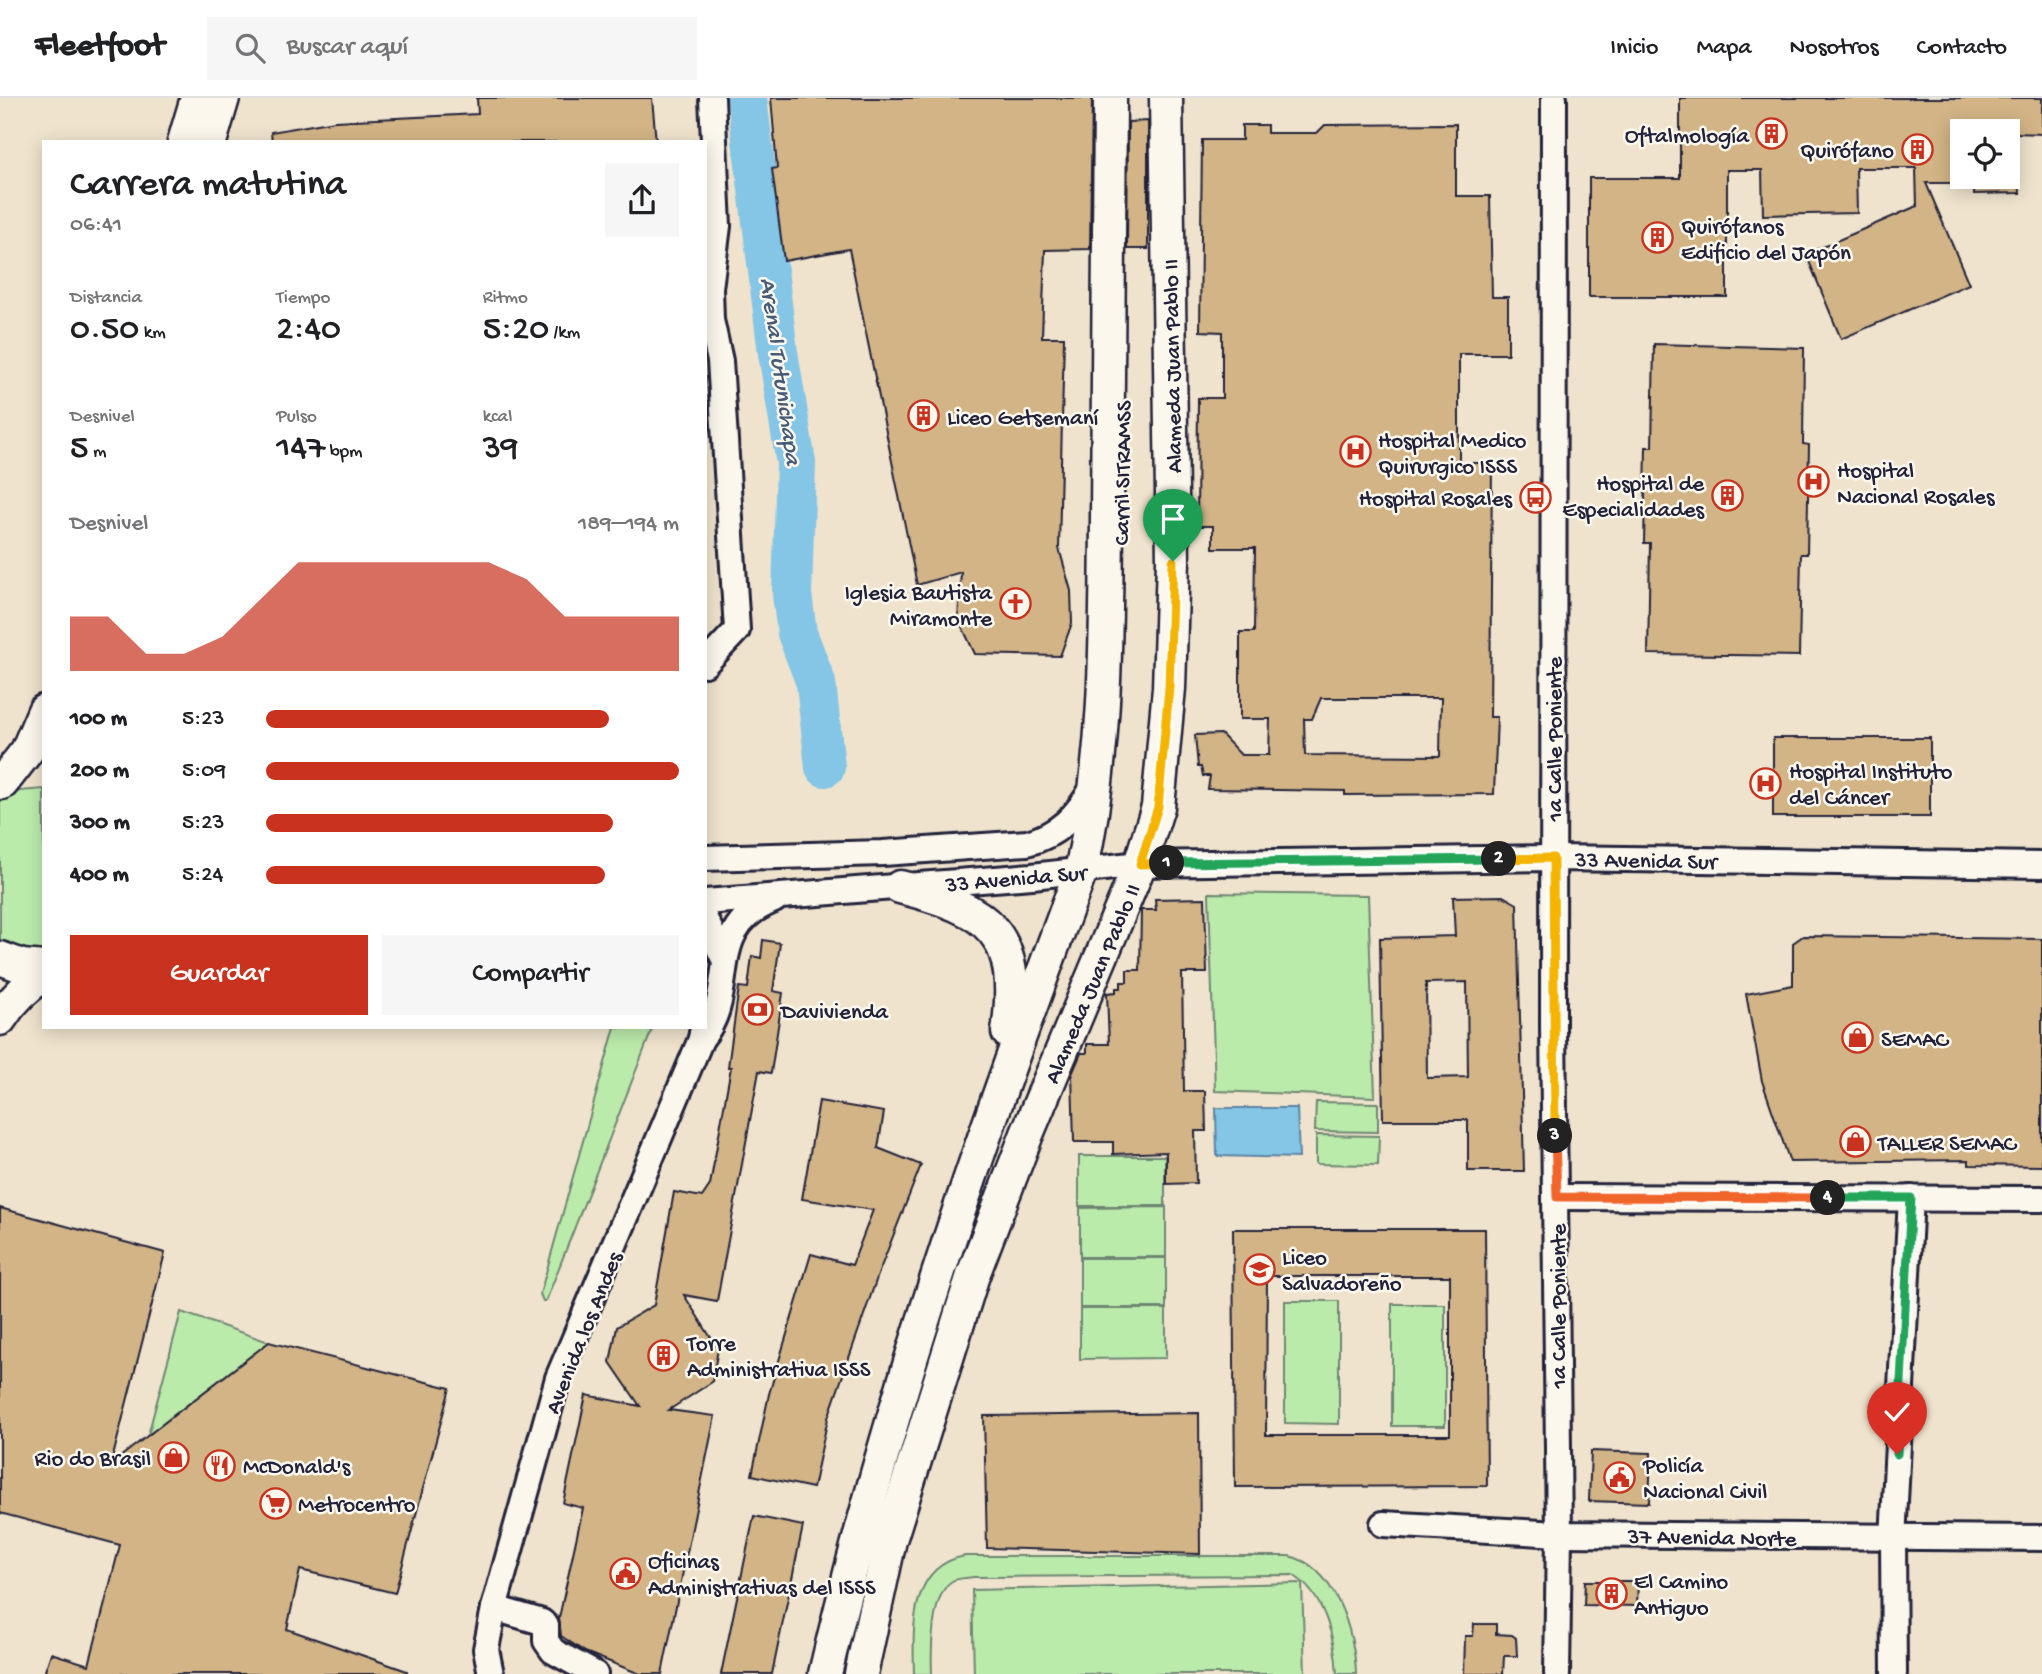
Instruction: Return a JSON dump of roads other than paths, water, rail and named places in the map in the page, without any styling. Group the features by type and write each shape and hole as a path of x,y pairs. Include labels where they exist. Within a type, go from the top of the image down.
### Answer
{"main road":[{"path":"185,140 197,98"},
{"path":"211,140 223,98"},
{"name":"Alameda Juan Pablo II","path":"825,1674 875,1480 1002,1083 1085,856 1101,736 1107,577 1110,98"},
{"name":"Carril SITRAMSS","path":"1085,856 1099,834 1106,811 1118,681 1123,432 1121,130 1124,98"},
{"name":"Carril SITRAMSS","path":"1140,864 1151,783 1159,443 1157,199 1150,98"},
{"name":"Alameda Juan Pablo II","path":"861,1674 890,1540 973,1275 1027,1134 1140,864 1158,807 1169,688 1174,497 1166,98"},
{"path":"1,784 27,751 42,716"},
{"path":"1,784 42,775"},
{"path":"900,887 962,905 984,920 1003,946 1013,986 1002,1083"},
{"path":"0,958 22,966 42,968"},
{"path":"0,1019 11,1002 27,986 42,976"}],"street":[{"path":"707,662 737,630 720,361 708,321 718,204 712,98"},
{"name":"1a Calle Poniente","path":"1554,98 1553,858 1559,1534 1557,1674"},
{"name":"33 Avenida Sur","path":"707,859 883,853 1027,843 1047,838 1068,821 1083,806 1097,780"},
{"name":"33 Avenida Sur","path":"707,902 900,887 1085,856 1140,864 1553,858 2042,865"},
{"name":"Avenida los Andes","path":"707,1002 715,962 738,924 756,907 784,896"},
{"path":"707,928 715,962"},
{"name":"Avenida los Andes","path":"491,1674 486,1649 494,1608 558,1378 608,1267 702,1033 714,1024 715,962"},
{"path":"1557,1197 2042,1199"},
{"path":"1894,1674 1893,1539 1911,1198"},
{"name":"37 Avenida Norte","path":"1383,1524 1559,1534 1893,1539 2042,1538"},
{"path":"494,1608 541,1622 546,1626 547,1641 553,1651 595,1674"}],"water":[{"path":"1216,1108 1297,1108 1299,1158 1217,1156"}],"waterway":[{"name":"Arenal Tutunichapa","path":"747,98 778,353 796,463 792,594 797,633 816,683 825,767"}],"place":[{"name":"Oftalmología","path":"1772,134"},
{"name":"Quirófano","path":"1917,149"},
{"name":"Quirófanos Edificio del Japón","path":"1658,238"},
{"name":"Liceo Getsemaní","path":"924,416"},
{"name":"Hospital Medico Quirurgico ISSS","path":"1355,452"},
{"name":"Hospital Nacional Rosales","path":"1814,482"},
{"name":"Hospital de Especialidades","path":"1727,495"},
{"name":"Hospital Rosales","path":"1535,497"},
{"name":"Iglesia Bautista Miramonte","path":"1015,604"},
{"name":"Hospital Instituto del Cáncer","path":"1766,783"},
{"name":"Davivienda","path":"758,1010"},
{"name":"SEMAC","path":"1858,1038"},
{"name":"TALLER SEMAC","path":"1855,1142"},
{"name":"Liceo Salvadoreño","path":"1259,1269"},
{"name":"Torre Administrativa ISSS","path":"664,1355"},
{"name":"Rio do Brasil","path":"174,1457"},
{"name":"McDonald's","path":"220,1465"},
{"name":"Policía Nacional Civil","path":"1620,1477"},
{"name":"Metrocentro","path":"275,1503"},
{"name":"Oficinas Administrativas del ISSS","path":"625,1573"},
{"name":"El Camino Antiguo","path":"1611,1593"}]}
